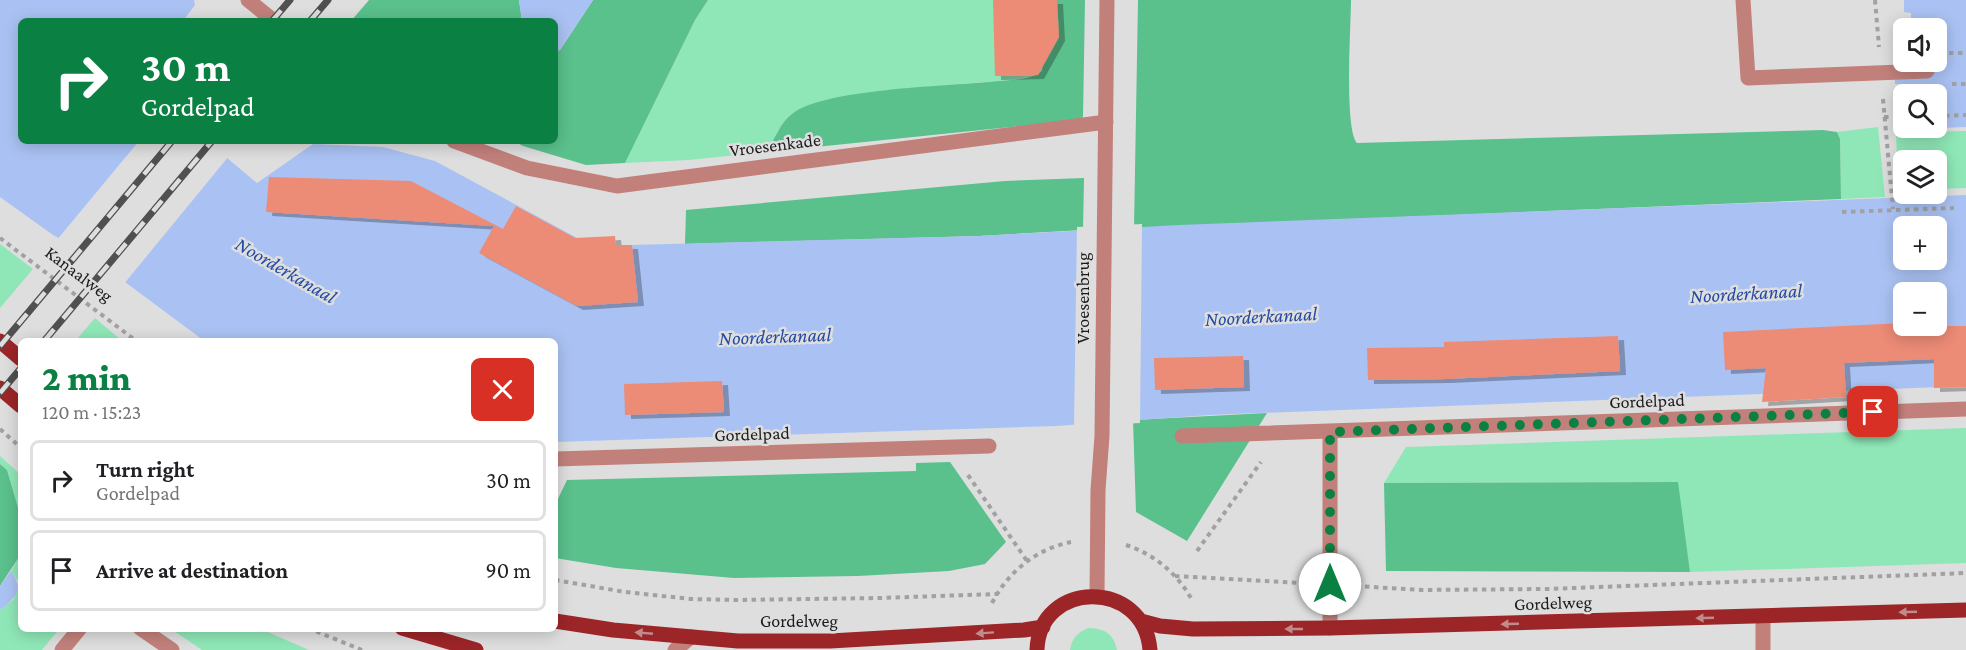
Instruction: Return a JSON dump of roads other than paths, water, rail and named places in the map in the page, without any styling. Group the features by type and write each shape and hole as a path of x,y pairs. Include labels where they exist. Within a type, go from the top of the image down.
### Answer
{"main road":[{"path":"0,341 18,356"},
{"path":"0,387 18,403"},
{"path":"1037,650 1043,627 1056,610 1065,603 1086,596 1097,596 1118,601 1135,613 1149,639 1150,650"},
{"name":"Gordelweg","path":"1141,621 1160,626 1193,629 1330,628 1966,610"},
{"name":"Gordelweg","path":"558,621 613,630 738,641 830,641 1043,627"},
{"path":"415,632 476,650"}],"street":[{"path":"249,0 270,18"},
{"name":"Vroesenbrug","path":"1097,596 1102,436 1107,0"},
{"path":"1743,0 1748,78 1901,72"},
{"name":"Vroesenkade","path":"462,144 527,168 617,186 1106,122"},
{"name":"Gordelpad","path":"1182,436 1966,409"},
{"path":"1330,432 1330,628"},
{"name":"Gordelpad","path":"558,459 989,446"},
{"path":"1763,617 1763,650"},
{"path":"62,650 77,632"},
{"path":"146,632 172,650"},
{"path":"675,650 691,637"}],"water":[{"name":"Noorderkanaal","path":"0,0 194,0 195,5 185,18 18,18 18,144 211,144 257,183 313,144 383,147 435,161 592,246 979,236 1179,225 1893,198 1893,204 1947,204 1947,196 1966,195 1966,386 1210,415 1056,426 558,442 558,338 200,338 90,256 53,235 0,197"},
{"path":"519,0 593,0 560,50 558,50 558,18 522,18"},
{"path":"1904,0 1966,0 1966,127 1947,128 1947,84 1895,84 1895,72 1947,72 1947,18 1911,18 1911,13 1904,12"},
{"path":"11,571 17,583 16,593 0,610 0,586"}],"railway":[{"path":"275,18 290,0"},
{"path":"313,18 328,0"},
{"path":"0,346 169,144"},
{"path":"47,338 209,144"},
{"path":"0,393 18,372"}]}
